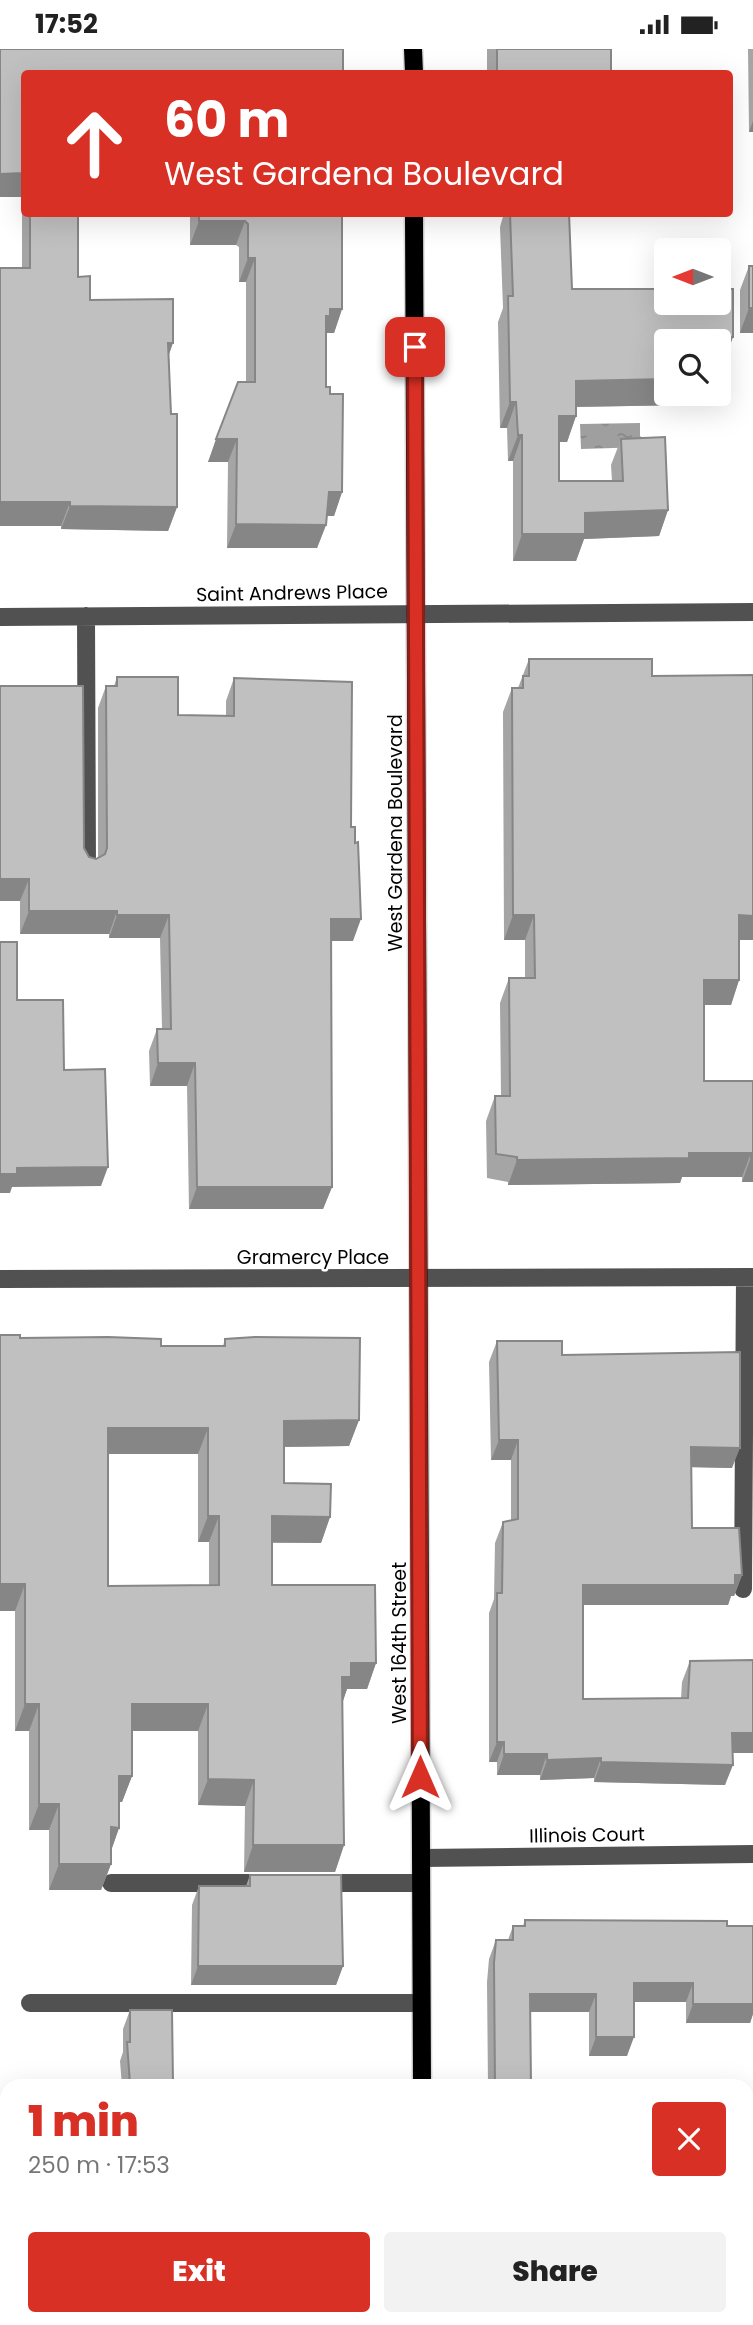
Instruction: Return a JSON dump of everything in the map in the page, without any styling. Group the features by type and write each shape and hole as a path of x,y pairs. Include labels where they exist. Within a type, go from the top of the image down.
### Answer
{"main road":[{"path":"413,49 414,70"},
{"name":"West Gardena Boulevard","path":"414,217 419,1451"},
{"name":"West 164th Street","path":"419,1451 422,2079"}],"street":[{"name":"Saint Andrews Place","path":"0,617 753,612"},
{"path":"86,616 87,870"},
{"path":"743,1590 749,1277"},
{"name":"Gramercy Place","path":"0,1279 749,1277"},
{"name":"Illinois Court","path":"421,1859 753,1854"},
{"path":"111,1883 421,1883"},
{"path":"30,2003 421,2003"}],"water":[{"path":"640,423 640,436 646,441 646,447 581,449 580,424"}],"building":[{"path":"0,49 343,49 343,70 21,70 21,173 0,174"},
{"path":"497,49 611,49 611,70 497,70"},
{"path":"30,217 78,217 78,277 90,276 90,300 173,299 173,343 168,343 171,414 177,414 177,507 0,502 0,268 30,268"},
{"path":"199,217 342,217 342,309 330,309 330,316 326,316 326,387 330,387 330,394 343,394 342,492 329,492 326,525 236,524 237,439 216,439 238,382 255,382 255,258 248,258 248,224 245,221 199,221"},
{"path":"510,217 569,217 572,289 654,289 654,315 732,315 733,289 733,337 731,329 654,329 654,379 576,381 576,416 559,416 559,481 623,481 621,439 665,437 668,510 585,513 585,534 522,534 522,435 518,435 516,402 510,402 508,296 513,296"},
{"path":"749,266 753,266 753,308 749,308"},
{"path":"529,659 652,659 652,676 753,675 753,916 739,915 739,980 704,980 704,1081 753,1081 753,1157 751,1153 689,1153 689,1158 517,1160 517,1157 496,1154 495,1096 510,1096 509,978 535,978 534,915 513,915 512,688 523,688 523,676 529,676"},
{"path":"117,677 178,677 178,715 234,716 234,678 352,682 351,827 355,827 355,843 358,842 361,919 331,919 332,1187 197,1187 195,1063 158,1063 157,1029 171,1029 169,915 117,915 117,911 29,911 29,879 0,879 0,686 83,686 84,848 89,857 96,859 105,854 107,848 106,686 117,686"},
{"path":"0,942 17,942 17,1000 63,1000 64,1070 105,1069 108,1167 17,1168 17,1174 0,1174"},
{"path":"0,1335 20,1335 20,1338 161,1339 161,1346 225,1346 225,1339 255,1337 360,1338 359,1420 284,1421 284,1483 331,1484 330,1517 272,1516 272,1585 375,1585 376,1663 351,1663 351,1677 342,1677 344,1845 253,1845 254,1780 208,1779 208,1704 132,1704 132,1776 119,1776 119,1828 111,1827 111,1864 59,1864 59,1804 39,1804 39,1704 25,1704 25,1584 0,1584","holes":["108,1428 208,1428 208,1516 219,1516 219,1585 108,1586"]},
{"path":"497,1341 562,1341 562,1355 740,1352 740,1448 691,1447 692,1528 739,1528 742,1575 735,1575 735,1585 583,1585 583,1699 688,1698 690,1661 753,1660 753,1733 732,1733 733,1765 601,1762 601,1758 547,1760 547,1754 504,1754 504,1742 497,1742 497,1593 502,1593 503,1522 518,1519 518,1440 499,1440"},
{"path":"250,1875 341,1875 343,1966 198,1966 199,1886 250,1886"},
{"path":"525,1920 727,1921 727,1926 753,1926 753,2004 693,2004 693,1983 634,1983 634,2037 596,2037 596,1994 530,1994 531,2079 495,2079 496,1940 513,1940 513,1926 525,1926"},
{"path":"130,2010 172,2010 173,2079 130,2079 127,2042 130,2042"}],"route":[{"path":"415,347 420,1777"}]}
